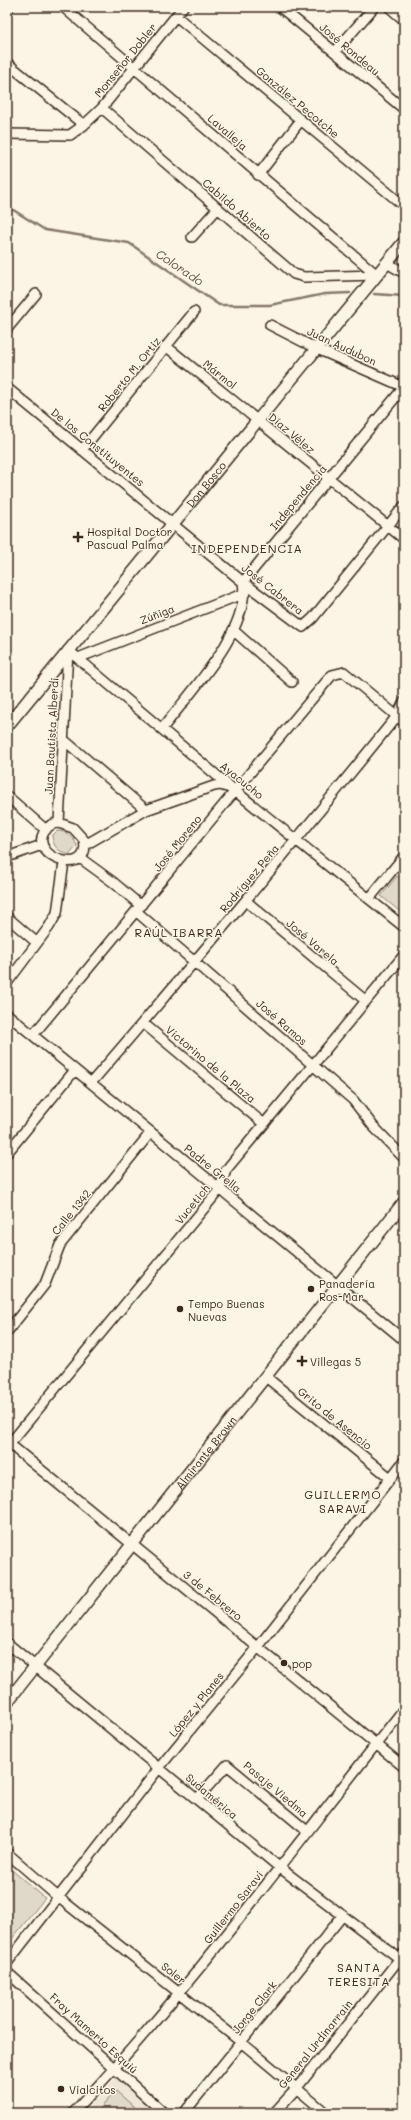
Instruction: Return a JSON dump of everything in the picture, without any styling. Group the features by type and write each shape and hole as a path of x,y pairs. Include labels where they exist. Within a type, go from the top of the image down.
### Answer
{"main road":[{"name":"Don Bosco","path":"7,726 404,242"},
{"name":"Almirante Brown","path":"7,1702 404,1202"}],"street":[{"name":"Lavalleja","path":"63,7 377,275"},
{"name":"Monseñor Dobler","path":"84,125 102,108 183,7"},
{"name":"José Rondeau","path":"282,7 404,109"},
{"path":"335,52 374,7"},
{"path":"389,7 404,20"},
{"name":"González Pecotche","path":"176,16 404,206"},
{"path":"7,63 84,125 70,135 7,134"},
{"name":"Cabildo Abierto","path":"102,108 294,274 304,277 377,275"},
{"path":"258,174 301,120"},
{"path":"192,237 218,208"},
{"path":"387,263 404,273"},
{"path":"7,329 36,294"},
{"name":"Roberto M. Ortiz","path":"82,450 194,312"},
{"name":"Juan Audubon","path":"270,325 317,349 404,387"},
{"name":"Mármol","path":"167,347 258,420"},
{"name":"Independencia","path":"243,582 404,387"},
{"name":"De los Constituyentes","path":"7,388 173,524"},
{"name":"Díaz Vélez","path":"258,420 404,539"},
{"path":"387,526 404,506"},
{"name":"José Cabrera","path":"173,524 243,582 303,627 314,618 387,526"},
{"path":"162,729 214,661 237,624 245,593 243,582"},
{"name":"Zúñiga","path":"78,658 245,593"},
{"path":"233,630 292,682"},
{"name":"Ayacucho","path":"68,650 234,790 404,927"},
{"name":"Juan Bautista Alberdi","path":"59,823 68,650"},
{"name":"José Moreno","path":"33,1035 139,909 234,790 332,675 344,672 401,719"},
{"name":"Rodríguez Peña","path":"91,1083 401,719 404,702"},
{"path":"64,740 146,810"},
{"path":"85,845 82,837 73,828 59,823 48,826 42,838 42,845 48,853 64,862 72,862 80,858 85,845 146,810 214,786 220,785 234,790"},
{"path":"7,796 46,830"},
{"path":"7,857 42,845"},
{"path":"369,899 404,856"},
{"name":"José Ramos","path":"80,858 113,882 195,962 353,1100 373,1126 404,1158"},
{"path":"7,983 36,942 49,927 56,914 64,862"},
{"name":"José Varela","path":"246,901 366,1001"},
{"path":"7,917 36,942"},
{"name":"Vucetich","path":"8,1445 220,1189 226,1170 404,955"},
{"name":"Padre Grella","path":"7,1014 404,1340"},
{"name":"Victorino de la Plaza","path":"143,1023 264,1124"},
{"path":"7,1152 75,1070"},
{"name":"Calle 1342","path":"7,1332 45,1284 60,1245 151,1132"},
{"name":"Grito de Asencio","path":"266,1377 390,1477"},
{"name":"3 de Febrero","path":"8,1445 404,1767"},
{"name":"López y Planes","path":"7,1963 159,1768 258,1647 404,1461"},
{"name":"Sudamérica","path":"7,1643 279,1867 403,1958"},
{"name":"Guillermo Saravi","path":"73,2113 180,1994 404,1709"},
{"name":"Pasaje Viedma","path":"197,1799 227,1765 307,1831"},
{"name":"Soler","path":"7,1852 58,1897 241,2042 326,2113"},
{"name":"Jorge Clark","path":"184,2113 343,1915"},
{"name":"General Urdinarrain","path":"274,2113 296,2089 403,1958"},
{"name":"Fray Mamerto Esquiú","path":"7,1972 164,2113"}],"shaded area":[{"path":"57,831 67,833 76,843 77,846 69,855 62,852 55,846 52,836"},
{"path":"397,876 404,882 404,915 381,896"},
{"path":"7,1866 45,1898 7,1945"},
{"path":"116,2078 154,2113 83,2113"},
{"path":"116,2091 141,2113 96,2113"}],"waterway":[{"name":"Colorado","path":"7,206 45,230 129,243 219,305 270,305 325,294 350,293"},
{"name":"Colorado","path":"374,294 404,296"}],"place":[{"name":"Hospital Doctor Pascual Palma","path":"78,537"},
{"name":"Panadería Ros-Mar","path":"311,1289"},
{"name":"Tempo Buenas Nuevas","path":"180,1309"},
{"name":"Villegas 5","path":"302,1361"},
{"name":"pop","path":"284,1663"},
{"name":"Vialcitos","path":"61,2089"}],"district":[{"name":"INDEPENDENCIA","path":"247,548"},
{"name":"RAÚL IBARRA","path":"179,932"},
{"name":"GUILLERMO SARAVI","path":"343,1501"},
{"name":"SANTA TERESITA","path":"359,1974"}]}
